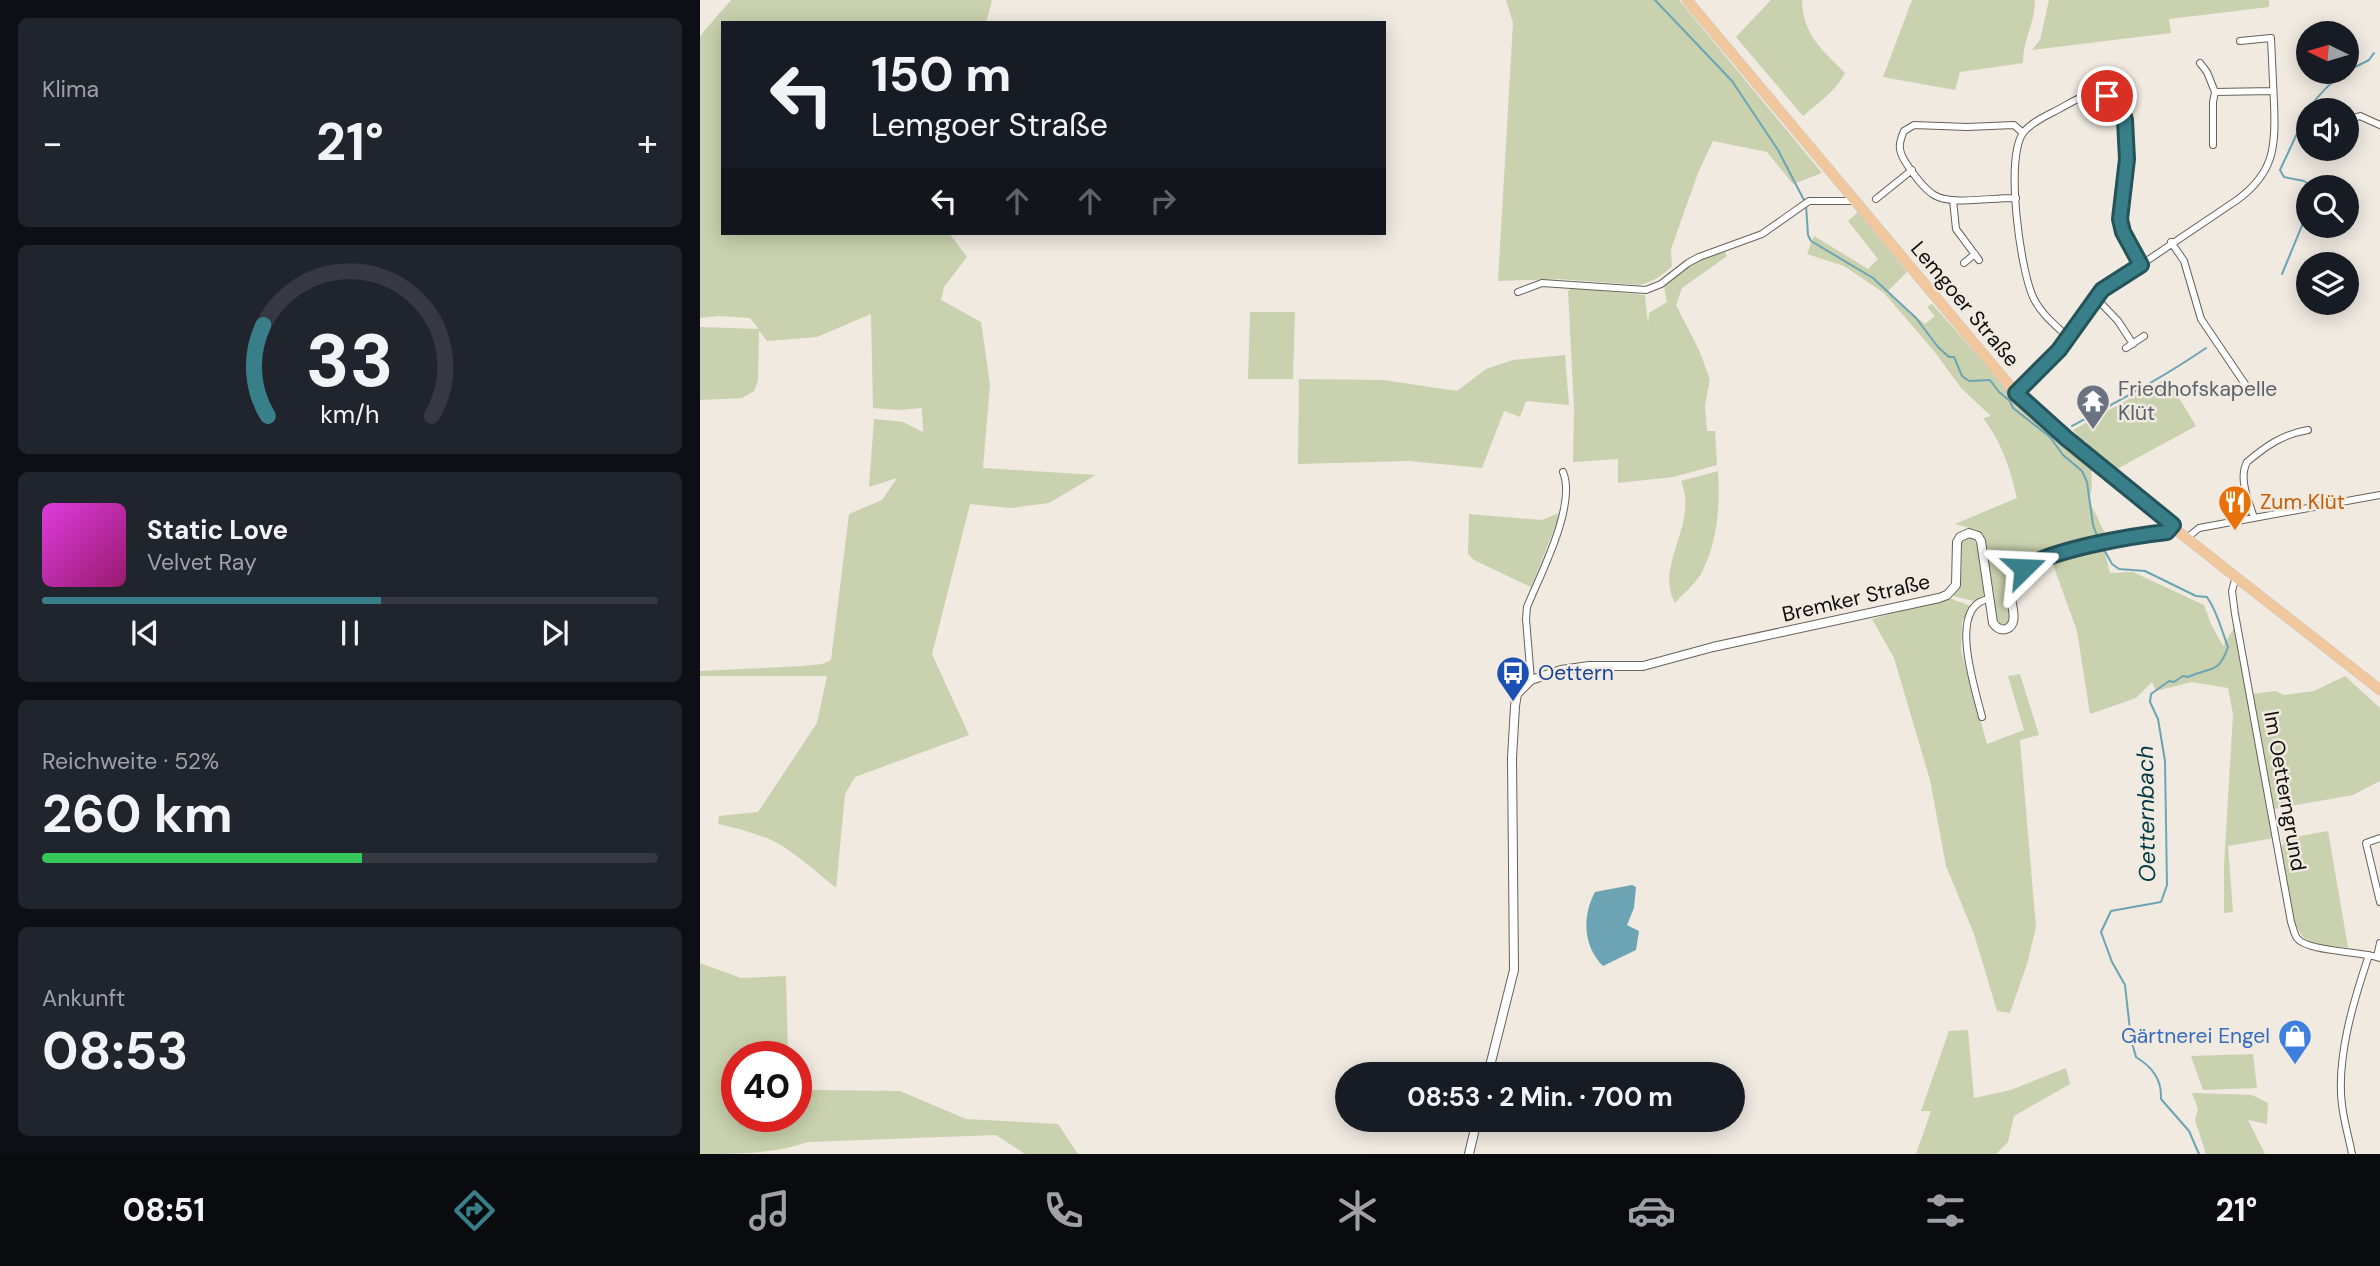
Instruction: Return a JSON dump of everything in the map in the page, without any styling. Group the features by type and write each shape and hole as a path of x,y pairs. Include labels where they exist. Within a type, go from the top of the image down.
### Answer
{"main road":[{"name":"Lemgoer Straße","path":"1687,0 2016,393 2066,438 2380,690"}],"street":[{"path":"2016,393 2049,360 2102,290 2237,200 2255,185 2271,159 2275,136 2271,38 2240,41"},
{"path":"2200,63 2215,92 2213,145"},
{"path":"2215,92 2273,90"},
{"path":"2068,337 2044,315 2028,284 2020,246 2016,155 2023,133 2088,94 2107,96 2119,101 2125,120 2127,159 2120,219 2123,232 2141,265"},
{"path":"2359,116 2380,125"},
{"path":"2016,198 1953,200 1934,195 1899,150 1901,138 1909,127 2014,125 2023,133"},
{"path":"1876,199 1912,170"},
{"path":"1953,200 1956,229 1977,257 1964,263"},
{"path":"1518,292 1542,283 1646,290 1654,288 1688,263 1762,234 1809,201 1853,201"},
{"path":"2171,242 2184,261 2202,319 2247,387"},
{"path":"2096,298 2118,321 2130,346 2144,336"},
{"path":"2254,518 2243,479 2247,463 2278,439 2308,430"},
{"path":"1491,1062 1514,971 1512,758 1517,694 1531,680 1527,607 1564,512 1566,488 1563,472"},
{"path":"2188,537 2199,528 2380,495"},
{"name":"Bremker Straße","path":"1531,680 1579,667 1643,666 1659,663 1713,647 1939,598 1947,595 1956,585 1957,542 1959,537 1969,533 1981,541 1994,625 2007,629 2014,620 2010,584 2018,572 2039,561 2098,545 2167,532 2173,525"},
{"name":"Im Oetterngrund","path":"2236,576 2232,591 2235,614 2291,922 2296,937 2316,947 2375,957"},
{"path":"1982,717 1966,642 1968,621 1975,605 1989,599"},
{"path":"2380,838 2366,844 2380,902"},
{"path":"2352,1154 2342,1104 2343,1057 2357,989 2380,943"},
{"path":"1469,1154 1474,1132"}],"green space":[{"path":"731,0 992,0 987,21 721,21 721,235 950,235 967,257 944,287 941,300 981,322 990,384 983,468 1096,475 1049,503 1011,508 970,504 932,654 969,735 855,777 845,794 836,888 803,861 767,838 718,824 719,816 758,812 817,723 827,676 700,676 700,671 803,666 831,660 849,514 882,500 897,478 869,487 874,419 903,422 923,432 922,408 873,408 871,314 817,337 767,341 759,331 758,381 754,391 742,398 700,400 700,327 759,329 750,318 700,318 700,36"},
{"path":"1506,0 1679,0 1822,173 1793,184 1767,152 1713,141 1698,173 1671,249 1672,266 1661,276 1639,285 1558,279 1498,281 1513,23"},
{"path":"1771,0 1802,0 1810,33 1845,73 1832,91 1803,116 1736,37"},
{"path":"1912,0 2035,0 2023,63 1960,72 1955,90 1883,77"},
{"path":"2049,0 2269,0 2269,7 2169,19 2171,33 2032,50 2040,40"},
{"path":"1858,212 1907,272 1887,292 1925,324 1935,316 1927,307 1932,304 2029,414 2091,466 2092,487 2089,500 2108,540 2052,551 2024,562 2013,570 2007,580 2006,589 2011,619 2004,625 1999,624 1995,618 1985,543 1978,530 1955,524 2017,498 2004,456 1983,418 1991,416 1961,388 1934,351 1884,293 1844,266 1807,254 1814,236 1868,269 1878,259 1848,221"},
{"path":"1724,251 1727,256 1682,288 1676,305 1700,352 1710,380 1705,405 1707,431 1715,431 1717,465 1673,477 1618,483 1618,459 1573,462 1574,408 1568,291 1572,288 1645,295 1648,324 1649,313 1667,302 1664,286 1684,266"},
{"path":"1250,312 1295,312 1293,379 1248,379"},
{"path":"1565,355 1569,405 1526,401 1520,417 1504,411 1482,468 1409,461 1298,464 1299,379 1383,380 1457,391 1486,369 1513,360"},
{"path":"2167,378 2196,426 2115,470 2085,445 2086,441 2082,442 2073,430"},
{"path":"1718,471 1718,511 1707,562 1701,574 1675,603 1670,589 1670,574 1685,513 1681,481"},
{"path":"1561,512 1531,587 1474,560 1468,554 1469,514 1542,520"},
{"path":"1971,537 1978,546 1984,595 1974,601 1953,596 1961,581 1962,542"},
{"path":"2104,549 2110,573 2133,572 2204,605 2223,646 2234,628 2274,838 2228,846 2233,912 2224,913 2224,865 2233,714 2228,688 2192,682 2156,691 2152,682 2136,698 2090,714 2077,631 2051,559"},
{"path":"1949,598 1971,606 1962,622 1961,650 1987,744 2024,730 2008,676 2020,674 2039,735 2020,740 2036,927 2010,1013 1997,1011 1974,934 1946,866 1930,780 1894,658 1872,619"},
{"path":"2345,676 2380,708 2380,781 2353,795 2274,809 2252,694 2276,691 2284,695 2314,691"},
{"path":"2328,831 2348,947 2321,945 2306,939 2300,933 2291,910 2286,881 2280,846 2284,845 2283,839"},
{"path":"700,963 741,978 786,976 788,1041 721,1041 721,1132 812,1132 812,1090 900,1091 966,1119 1058,1124 1078,1154 1025,1154 996,1135 808,1142 769,1151 700,1154"},
{"path":"1968,1030 1974,1098 2011,1090 2066,1068 2070,1084 2014,1116 2008,1142 1996,1154 1916,1154 1931,1111 1921,1111 1949,1031"},
{"path":"2253,1054 2257,1088 2203,1090 2191,1056"},
{"path":"2192,1093 2252,1095 2268,1103 2267,1124 2248,1120 2265,1154 2206,1154 2195,1120 2198,1109"}],"water":[{"path":"1632,885 1636,887 1634,908 1627,925 1639,931 1636,950 1603,966 1588,940 1587,921 1591,901 1595,892"}],"waterway":[{"name":"Oetternbach","path":"1655,0 1732,81 1778,150 1804,200"},
{"path":"2359,65 2369,60 2374,53"},
{"path":"2317,98 2331,84"},
{"path":"2296,136 2280,170 2284,177 2296,179"},
{"name":"Oetternbach","path":"1806,205 1808,235 1811,241 1873,278 1916,318 1938,347 1949,357 1954,357 1962,376 1969,381 1990,380 2010,401 2013,408 2050,437 2063,455 2082,471 2087,482 2093,525 2099,541"},
{"path":"2282,274 2297,238"},
{"path":"2072,426 2157,379 2206,348"},
{"name":"Oetternbach","path":"2102,546 2112,564 2119,569 2145,571 2196,596 2207,597 2217,615 2228,647 2217,666 2188,677 2183,676 2174,682 2169,681 2151,694 2150,702 2158,719 2165,761 2167,885 2161,902 2111,911 2101,932 2112,962 2125,985 2131,1039 2136,1057 2155,1074 2160,1085 2161,1099 2189,1131 2199,1154"}],"place":[{"name":"Friedhofskapelle Klüt","path":"2093,431"},
{"name":"Zum Klüt","path":"2235,532"},
{"name":"Oettern","path":"1513,703"},
{"name":"Gärtnerei Engel","path":"2295,1066"}],"route":[{"path":"2024,568 2078,549 2167,532 2173,525 2066,438 2016,393 2059,350 2102,290 2141,265 2129,246 2120,219 2127,159 2123,110 2119,101 2107,96"}]}
